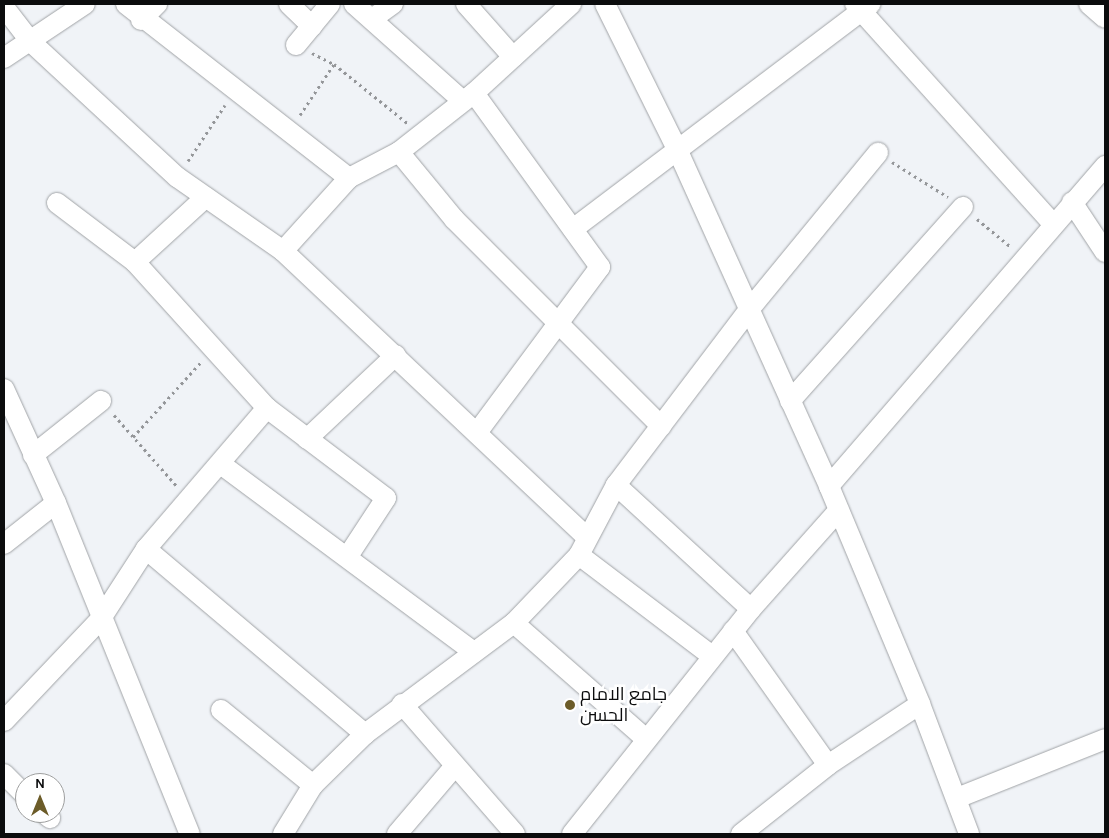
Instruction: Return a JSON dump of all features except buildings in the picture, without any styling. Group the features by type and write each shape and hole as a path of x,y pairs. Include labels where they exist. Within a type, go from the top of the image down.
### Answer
{"street":[{"path":"4,58 31,42 84,4"},
{"path":"126,4 142,20 349,178"},
{"path":"142,20 157,4"},
{"path":"289,4 312,26"},
{"path":"296,45 330,4"},
{"path":"354,4 468,97 573,229 600,267 478,431"},
{"path":"372,19 393,4"},
{"path":"466,4 513,57"},
{"path":"283,251 349,178 399,152 421,135 468,97 571,4"},
{"path":"605,4 677,149 748,311 829,486 920,704 969,834"},
{"path":"1088,4 1105,18"},
{"path":"573,229 862,6 1053,224"},
{"path":"4,7 31,42 177,177 283,251 478,431 586,536"},
{"path":"399,152 454,219 661,426"},
{"path":"283,834 313,785 364,734 402,704 514,623 578,555 586,536 616,485 748,311 878,153"},
{"path":"829,486 1105,166"},
{"path":"135,262 206,197"},
{"path":"1072,202 1096,223 1105,252"},
{"path":"57,203 135,262 267,408 386,498 348,556"},
{"path":"790,401 963,207"},
{"path":"307,439 396,355"},
{"path":"5,396 56,502 100,620 184,831"},
{"path":"33,455 101,400"},
{"path":"4,721 100,620 146,549 222,465 267,408"},
{"path":"222,465 348,556 474,652"},
{"path":"616,485 751,609"},
{"path":"4,544 56,502"},
{"path":"572,834 712,656 839,510"},
{"path":"146,549 364,734"},
{"path":"578,555 712,656"},
{"path":"514,623 646,739"},
{"path":"733,631 828,765"},
{"path":"402,704 454,767 515,834"},
{"path":"741,834 828,765 920,704"},
{"path":"220,710 313,785"},
{"path":"957,798 1105,739"},
{"path":"405,832 454,767"},
{"path":"4,774 15,785"}],"path":[{"path":"296,45 334,64 421,135"},
{"path":"289,132 334,64"},
{"path":"177,177 235,90"},
{"path":"133,437 213,349"},
{"path":"101,400 190,501"}],"place":[{"name":"جامع الامام الحسن","path":"570,705"}]}
